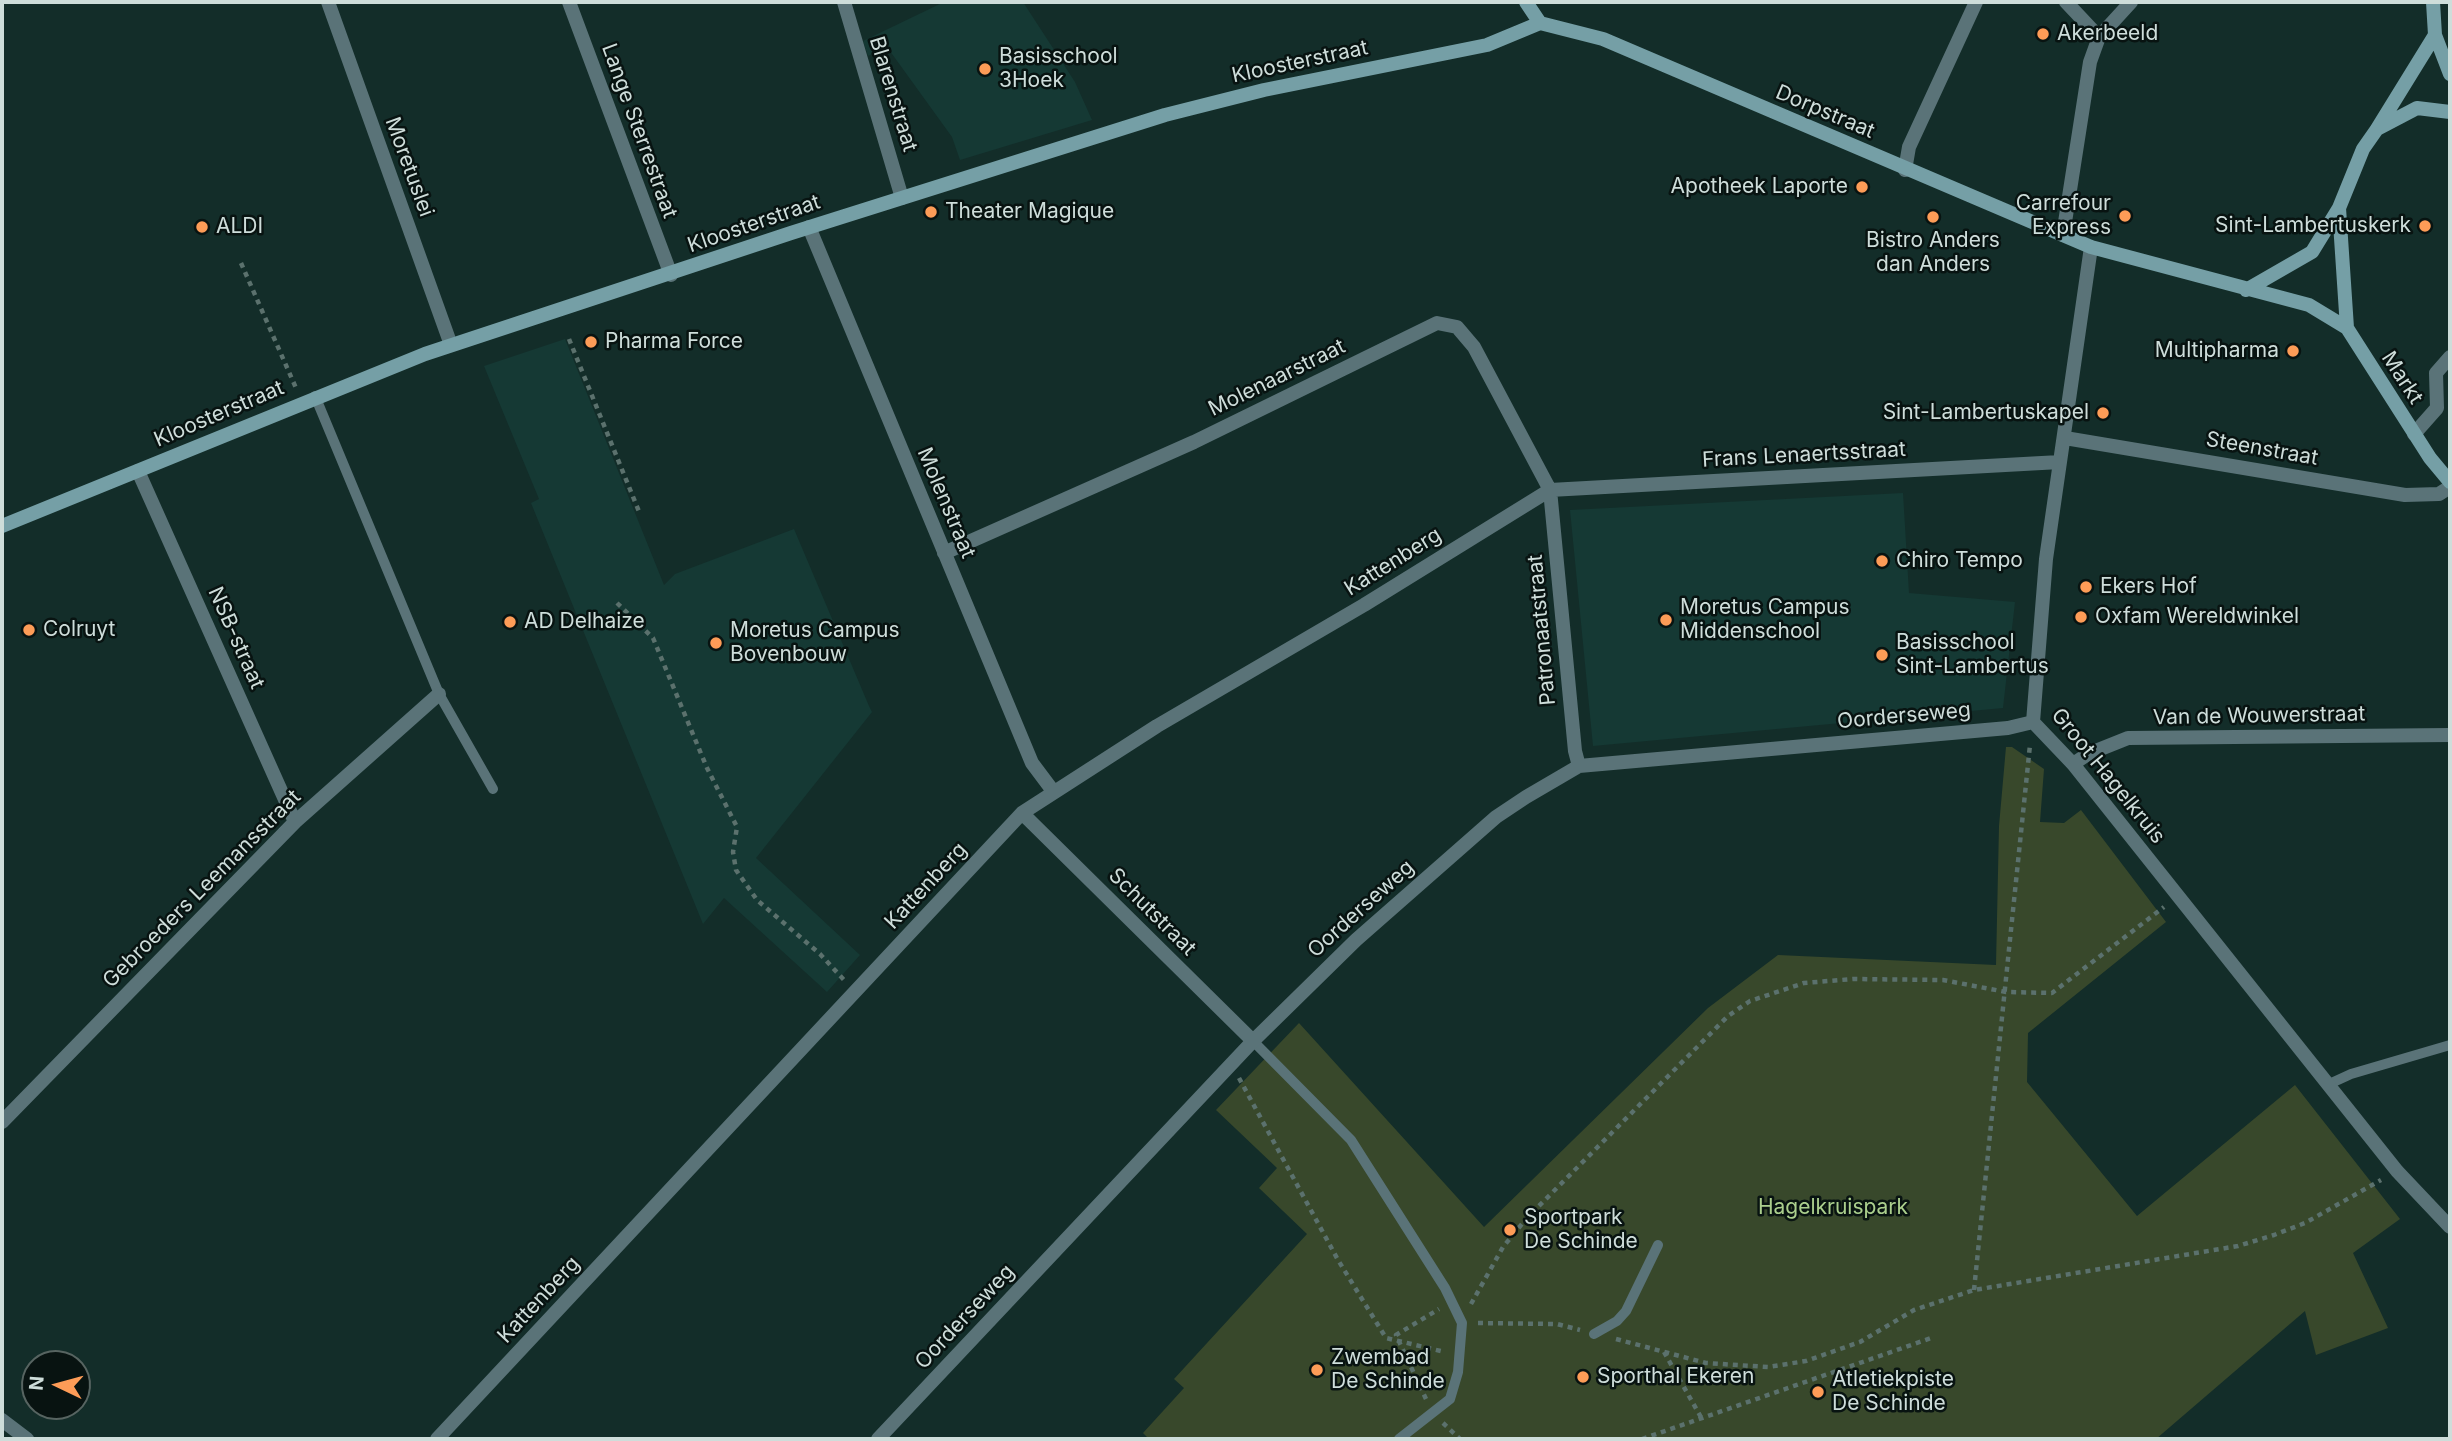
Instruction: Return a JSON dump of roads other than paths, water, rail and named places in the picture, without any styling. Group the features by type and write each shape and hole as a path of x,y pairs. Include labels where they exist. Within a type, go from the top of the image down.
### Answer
{"main road":[{"path":"1526,2 1540,23"},
{"path":"2433,2 2435,35 2450,74"},
{"name":"Kloosterstraat","path":"2,526 309,399 451,345 671,275 809,227 1165,115 1264,90 1487,45 1540,23"},
{"name":"Dorpstraat","path":"1540,23 1604,39 1905,170 2091,247"},
{"name":"Markt","path":"2246,290 2312,252 2339,208 2363,149 2435,35"},
{"path":"2377,129 2417,108 2450,111"},
{"name":"Markt","path":"2339,208 2347,328"},
{"name":"Markt","path":"2091,247 2309,305 2347,328 2414,434 2450,484"}],"street":[{"name":"Lange Sterrestraat","path":"569,2 671,275"},
{"name":"Blarenstraat","path":"844,2 902,198"},
{"path":"1905,170 1909,147 1976,2"},
{"path":"2066,2 2099,37"},
{"path":"2063,236 2091,62 2099,37 2131,2"},
{"name":"Moretuslei","path":"331,3 451,345"},
{"name":"Molenstraat","path":"809,227 1032,763 1053,790"},
{"name":"Groot Hagelkruis","path":"2091,247 2046,559 2033,722 2073,764 2397,1171 2450,1227"},
{"name":"Molenaarstraat","path":"944,553 1194,442 1437,323 1457,327 1474,348 1550,490"},
{"path":"2414,434 2437,408 2436,373 2450,357"},
{"name":"Steenstraat","path":"2065,438 2405,495 2439,494 2450,484"},
{"name":"Frans Lenaertsstraat","path":"1550,490 2060,462"},
{"name":"NSB-straat","path":"138,471 295,822"},
{"name":"Patronaatstraat","path":"1550,490 1575,751 1579,766"},
{"name":"Kattenberg","path":"438,1439 1022,813 1053,790 1364,605 1550,490"},
{"name":"Gebroeders Leemansstraat","path":"2,1122 295,822 439,694"},
{"name":"Oorderseweg","path":"878,1439 1252,1041 1356,940 1496,817 1579,766 2008,728 2033,722"},
{"name":"Van de Wouwerstraat","path":"2073,764 2088,754 2127,738 2450,735"},
{"name":"Schutstraat","path":"1022,813 1252,1041"},
{"path":"4,1426 27,1439"}],"lane":[{"path":"309,399 439,694 493,789"},
{"path":"1252,1041 1350,1140 1451,1301 1462,1323 1450,1399 1399,1439"},
{"path":"2327,1085 2351,1074 2450,1045"},
{"path":"1594,1334 1617,1321 1626,1311 1658,1245"}],"place":[{"name":"Akerbeeld","path":"2043,34"},
{"name":"Basisschool 3Hoek","path":"985,69"},
{"name":"Apotheek Laporte","path":"1862,187"},
{"name":"Theater Magique","path":"931,212"},
{"name":"Carrefour Express","path":"2125,216"},
{"name":"Bistro Anders dan Anders","path":"1933,217"},
{"name":"Sint-Lambertuskerk","path":"2425,226"},
{"name":"ALDI","path":"202,227"},
{"name":"Pharma Force","path":"591,342"},
{"name":"Multipharma","path":"2293,351"},
{"name":"Sint-Lambertuskapel","path":"2103,413"},
{"name":"Chiro Tempo","path":"1882,561"},
{"name":"Ekers Hof","path":"2086,587"},
{"name":"Oxfam Wereldwinkel","path":"2081,617"},
{"name":"Moretus Campus Middenschool","path":"1666,620"},
{"name":"AD Delhaize","path":"510,622"},
{"name":"Colruyt","path":"29,630"},
{"name":"Moretus Campus Bovenbouw","path":"716,643"},
{"name":"Basisschool Sint-Lambertus","path":"1882,655"},
{"name":"Sportpark De Schinde","path":"1510,1230"},
{"name":"Zwembad De Schinde","path":"1317,1370"},
{"name":"Sporthal Ekeren","path":"1583,1377"},
{"name":"Atletiekpiste De Schinde","path":"1818,1392"}],"park label":[{"name":"Hagelkruispark","path":"1833,1208"}]}
